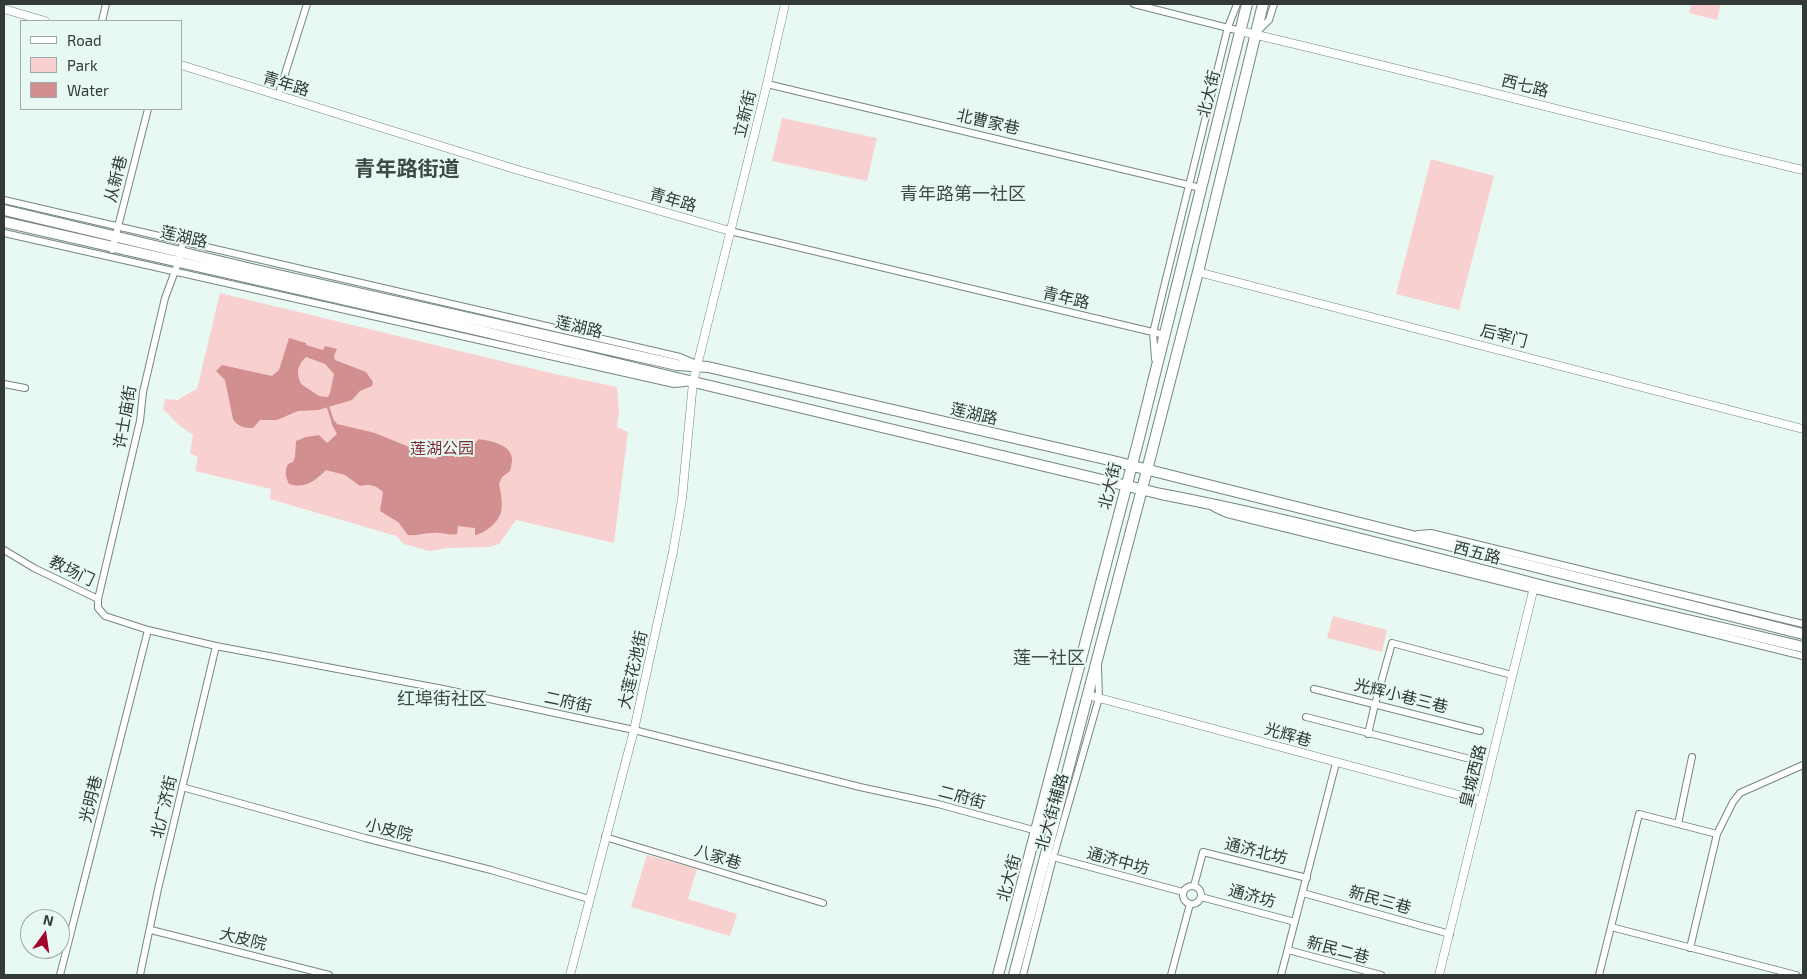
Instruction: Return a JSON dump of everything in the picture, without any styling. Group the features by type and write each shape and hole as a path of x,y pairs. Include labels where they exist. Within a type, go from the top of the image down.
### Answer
{"main road":[{"name":"北大街","path":"998,975 1034,831 1165,335 1247,4"},
{"name":"北大街","path":"1014,975 1049,856 1098,655 1198,272 1263,4"},
{"name":"莲湖路","path":"4,210 117,231 668,363 697,365 1147,470"},
{"name":"莲湖路","path":"4,222 112,252 481,331 1142,489"},
{"name":"西五路","path":"1147,470 1803,634"},
{"name":"西五路","path":"1142,489 1305,524 1534,587 1803,647"}],"street":[{"path":"102,20 106,4"},
{"path":"278,96 307,4"},
{"name":"立新街","path":"697,365 785,4"},
{"path":"1134,4 1240,31"},
{"path":"1156,369 1153,333 1228,28 1236,4"},
{"path":"1255,34 1269,20 1274,4"},
{"path":"4,9 42,20"},
{"name":"西七路","path":"1240,31 1420,73 1690,143 1803,170"},
{"name":"青年路","path":"182,65 528,172 730,231 1165,335"},
{"name":"北曹家巷","path":"767,84 1202,188"},
{"name":"从新巷","path":"112,252 148,110"},
{"path":"4,200 117,231"},
{"path":"4,233 112,252"},
{"name":"许士庙街","path":"98,599 140,421 143,392 165,298 177,267 182,247"},
{"name":"后宰门","path":"1198,272 1803,429"},
{"name":"大莲花池街","path":"570,975 634,730 673,552 682,499 693,382 697,365"},
{"path":"4,384 25,388"},
{"path":"1406,536 1431,533 1803,624"},
{"name":"教场门","path":"4,550 34,568 98,599 98,608 105,616 148,630"},
{"path":"1534,587 1803,656"},
{"name":"皇城西路","path":"1439,975 1534,587"},
{"name":"二府街","path":"148,630 216,646 443,689 634,730 860,787 938,804 1034,831"},
{"name":"光明巷","path":"60,975 148,630"},
{"path":"1368,734 1374,704 1392,643 1512,675"},
{"name":"北广济街","path":"140,975 151,930 158,889 216,646"},
{"name":"北大街辅路","path":"1022,975 1049,856 1098,698 1098,655"},
{"name":"光辉小巷三巷","path":"1314,688 1480,730"},
{"name":"光辉巷","path":"1088,695 1219,729 1481,802"},
{"path":"1306,717 1470,759"},
{"path":"1678,824 1692,757"},
{"path":"1281,975 1336,763"},
{"path":"1690,948 1717,834 1733,802 1740,793 1803,765"},
{"name":"小皮院","path":"182,787 365,838 491,870 589,899"},
{"path":"1599,975 1639,814 1717,834"},
{"name":"北大街辅路","path":"993,975 1034,831"},
{"name":"八家巷","path":"605,837 823,903"},
{"name":"通济北坊","path":"1194,886 1204,852 1307,878"},
{"name":"通济中坊","path":"1049,856 1183,892"},
{"path":"1194,886 1200,890 1201,897 1197,903 1190,904 1184,900 1183,892 1187,887 1194,886"},
{"name":"新民三巷","path":"1303,893 1450,934"},
{"name":"通济坊","path":"1201,897 1295,922"},
{"path":"1171,975 1190,904"},
{"path":"1611,927 1796,975"},
{"name":"大皮院","path":"151,930 330,975"},
{"name":"新民二巷","path":"1288,950 1382,975"}],"green space":[{"path":"1691,4 1721,4 1717,20 1689,13"},
{"path":"782,118 877,138 867,181 772,161"},
{"path":"1431,159 1494,176 1459,310 1396,294"},
{"name":"莲湖公园","path":"220,293 555,374 617,387 619,412 617,427 628,432 614,543 516,520 499,544 490,547 448,548 429,551 404,544 396,536 270,499 271,489 195,471 198,457 190,453 193,435 180,426 163,409 165,399 178,400 197,389"},
{"path":"1333,616 1387,630 1382,652 1327,638"},
{"path":"647,855 697,869 688,899 737,914 730,936 631,907"}],"water":[{"path":"289,338 323,350 325,346 337,349 334,356 335,360 366,372 373,382 372,386 360,391 352,400 318,410 298,411 277,420 260,420 253,428 237,424 233,419 225,380 216,371 222,365 272,376 279,370","holes":["306,357 325,364 334,374 328,397 319,396 301,384 298,376 299,366"]},
{"name":"莲湖公园","path":"335,421 337,424 375,433 419,451 419,456 436,459 438,455 450,456 461,453 470,448 479,439 494,442 504,447 511,454 512,461 510,471 502,477 499,484 502,502 500,516 491,527 475,535 475,528 458,526 457,534 427,533 408,535 398,522 380,511 383,492 375,486 360,486 345,475 326,470 318,478 305,485 289,484 286,470 288,464 293,462 295,457 296,441 319,435 327,443 337,434 331,423"}],"waterway":[{"path":"328,407 333,422"}],"district":[{"name":"青年路街道","path":"407,169"},
{"name":"青年路第一社区","path":"963,194"},
{"name":"莲一社区","path":"1049,658"},
{"name":"红埠街社区","path":"442,699"}]}
